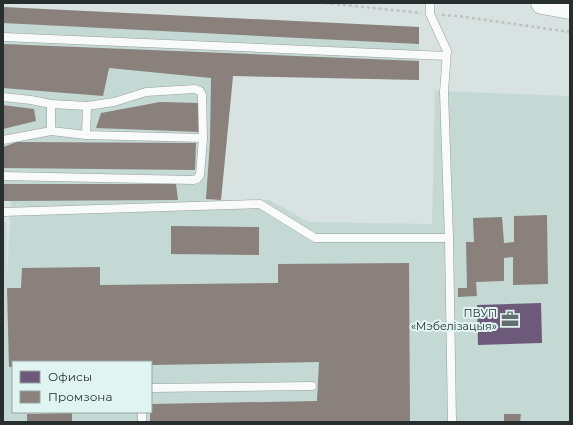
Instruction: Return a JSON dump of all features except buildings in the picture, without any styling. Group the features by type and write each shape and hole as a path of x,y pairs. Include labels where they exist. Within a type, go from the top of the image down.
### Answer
{"lane":[{"path":"430,3 430,14 447,51 444,92 449,238 452,422"},
{"path":"3,37 446,56"},
{"path":"3,97 32,100 51,104 87,106 114,102 146,92 195,89 200,91 202,95 204,138 200,175 197,179 3,176"},
{"path":"51,104 51,131"},
{"path":"86,135 87,106"},
{"path":"3,140 51,131 86,135 204,138"},
{"path":"3,212 260,204 315,238 449,238"},
{"path":"152,388 312,386"}],"path":[{"path":"325,3 458,16 570,32"}],"shaded area":[{"path":"3,7 419,27 419,80 233,76 221,200 269,200 309,222 432,224 435,91 570,96 570,422 3,422 3,222 6,222 7,280 11,201 3,201"}],"place":[{"name":"ПВУП «Мэбелізацыя»","path":"510,319"}]}
